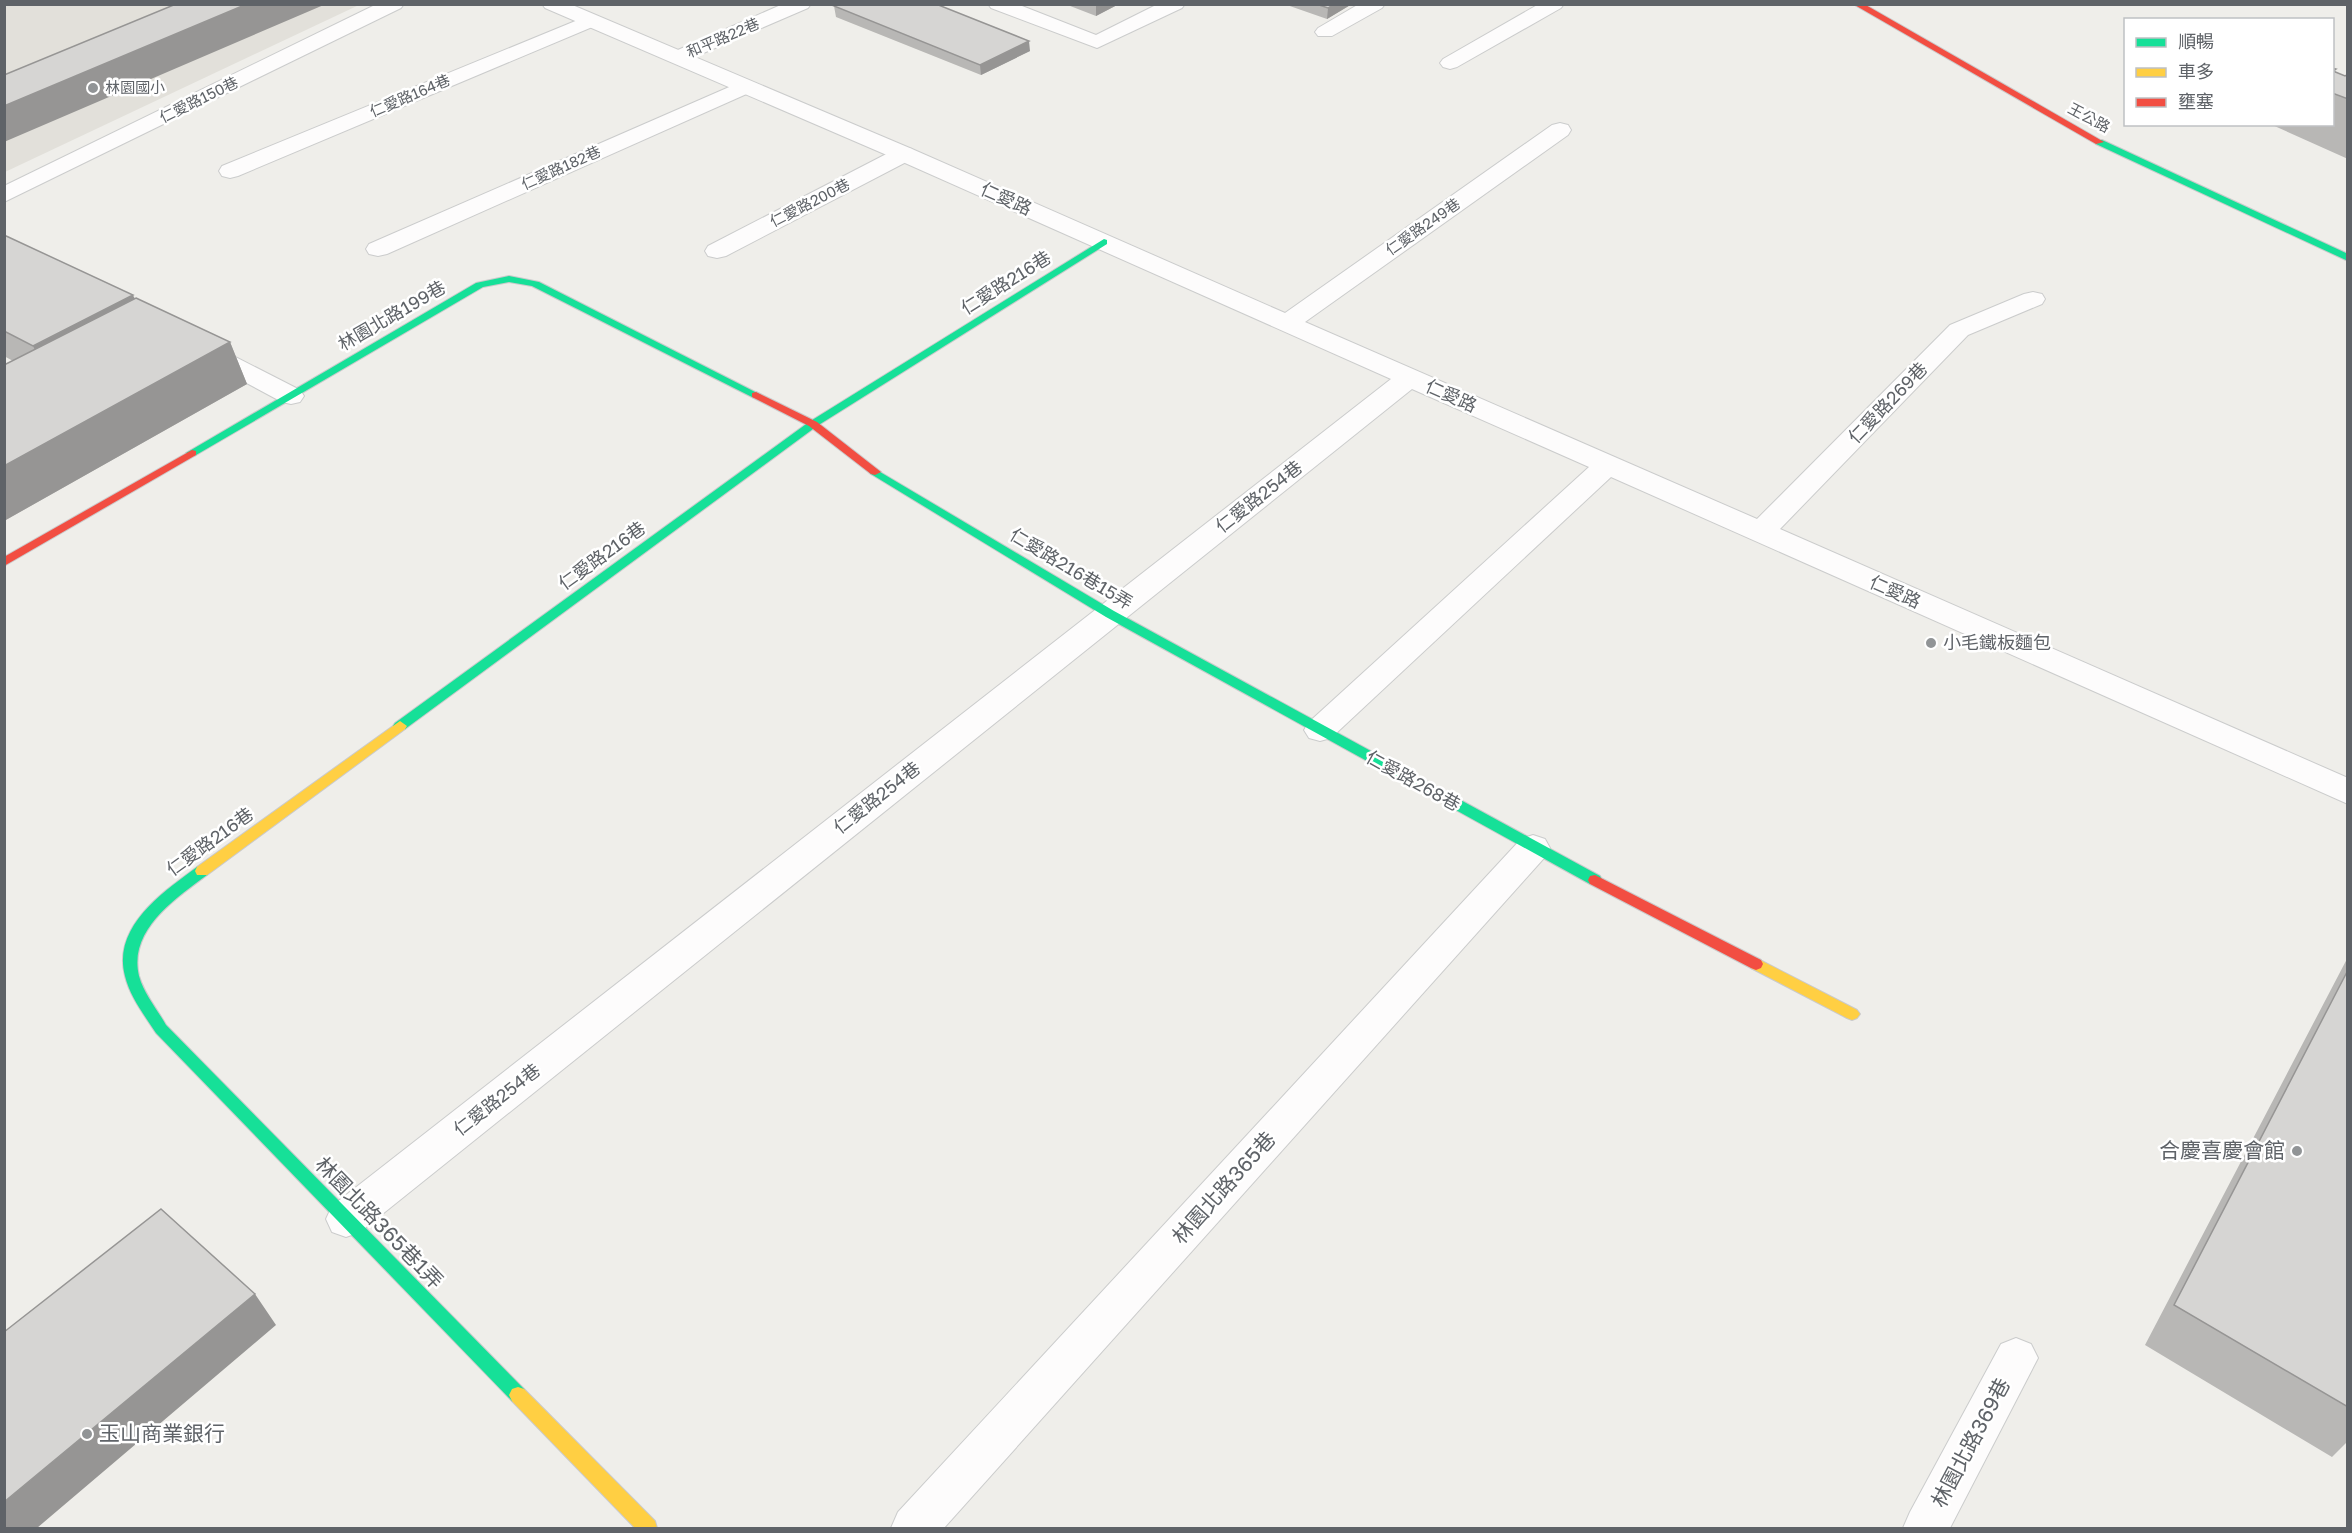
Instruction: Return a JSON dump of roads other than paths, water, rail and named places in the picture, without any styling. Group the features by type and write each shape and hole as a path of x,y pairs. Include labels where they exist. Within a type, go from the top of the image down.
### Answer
{"street":[{"name":"仁愛路150巷","path":"4,195 394,4"},
{"name":"仁愛路","path":"552,4 904,154 2348,792"},
{"name":"和平路22巷","path":"678,57 801,4"},
{"path":"998,4 1097,42 1175,4"},
{"path":"1325,32 1375,4"},
{"path":"1450,63 1554,4"},
{"name":"王公路","path":"1857,4 2088,137 2348,258"},
{"name":"仁愛路164巷","path":"230,171 590,21"},
{"name":"仁愛路182巷","path":"378,249 743,87"},
{"name":"仁愛路249巷","path":"1287,323 1560,130"},
{"name":"仁愛路200巷","path":"717,251 904,154"},
{"name":"仁愛路216巷","path":"142,925 166,897 813,424 1104,242"},
{"name":"林園北路199巷","path":"4,562 480,285 509,279 535,284 813,424"},
{"name":"仁愛路269巷","path":"1760,533 1959,330 2033,298"},
{"path":"185,340 291,396"},
{"name":"仁愛路254巷","path":"346,1219 1409,378"},
{"name":"仁愛路216巷15弄","path":"813,424 870,469 1110,614 1320,730"},
{"path":"1320,730 1608,465"},
{"name":"仁愛路268巷","path":"1320,730 1533,848 1852,1014"},
{"name":"林園北路365巷","path":"914,1528 1533,848"},
{"name":"林園北路365巷1弄","path":"142,925 128,957 134,984 161,1029 648,1528"},
{"name":"林園北路369巷","path":"1926,1528 2016,1358"}],"place":[{"name":"林園國小","path":"93,88"},
{"name":"小毛鐵板麵包","path":"1931,643"},
{"name":"合慶喜慶會館","path":"2297,1151"},
{"name":"玉山商業銀行","path":"87,1434"}]}
